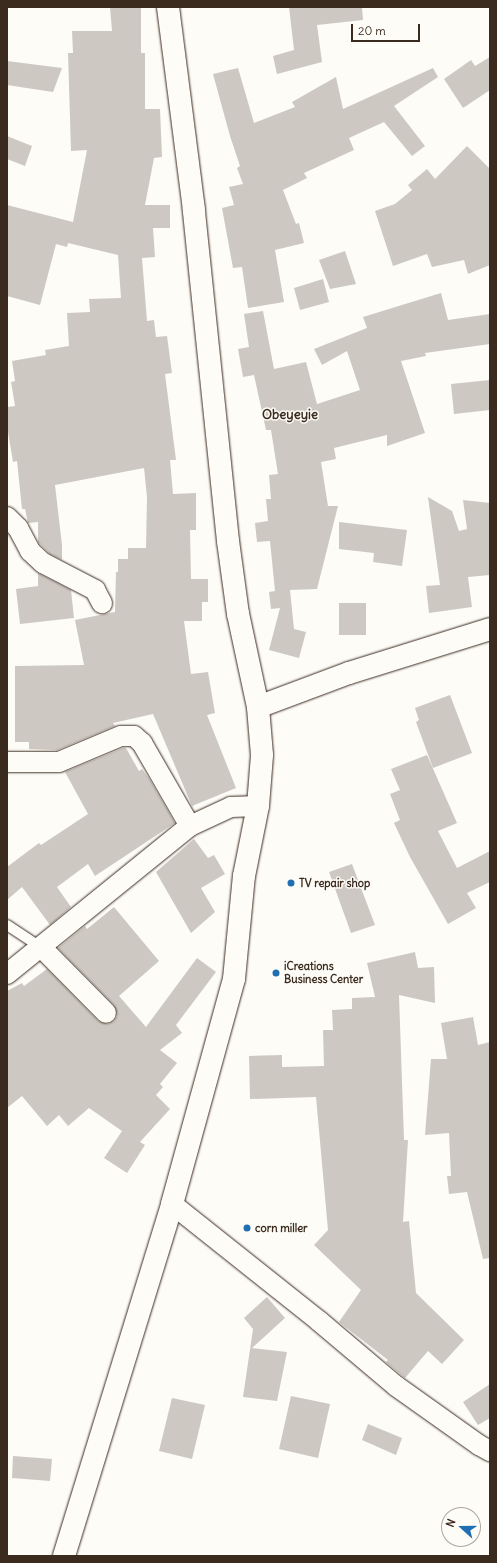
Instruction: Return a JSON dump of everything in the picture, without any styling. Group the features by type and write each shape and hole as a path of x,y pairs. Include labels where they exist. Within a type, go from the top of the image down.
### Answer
{"main road":[{"path":"64,1556 172,1204 234,979 244,876 258,806 262,755 258,707 238,614 228,541 194,210 168,7"},
{"path":"258,707 349,673 490,628"}],"street":[{"path":"7,517 18,528 30,551 34,555 44,563 95,590 102,603"},
{"path":"7,762 60,762 121,736 134,736 142,743 190,826"},
{"path":"7,974 42,948 190,826 231,807 258,806"},
{"path":"42,948 106,1013"},
{"path":"172,1204 319,1321 396,1386 490,1451"}],"lane":[{"path":"7,926 42,948"}],"building":[{"path":"110,7 141,7 141,53 145,53 145,109 160,109 162,157 154,158 145,205 170,205 170,228 153,228 155,257 142,258 147,321 154,320 156,337 167,336 172,373 165,374 176,460 170,460 173,494 196,493 196,530 190,530 191,579 208,579 208,602 202,602 202,621 184,621 191,674 208,672 215,713 207,715 236,788 192,806 153,714 113,723 115,726 57,750 29,749 29,742 15,742 15,666 84,665 75,620 115,612 116,572 118,572 118,559 128,559 128,548 146,548 147,497 144,468 55,485 62,545 62,560 50,554 38,542 38,522 28,523 25,509 22,509 17,461 13,462 7,426 7,407 15,406 11,382 15,381 12,361 46,355 45,350 69,346 67,313 90,312 89,299 121,298 118,255 68,243 67,247 56,244 40,305 7,296 7,205 73,222 87,150 71,151 68,53 73,53 72,31 112,31"},
{"path":"289,7 362,7 363,20 317,25 322,62 277,74 273,56 294,50"},
{"path":"490,57 490,90 463,108 444,79 471,60 475,66"},
{"path":"7,61 62,68 53,92 7,85"},
{"path":"238,68 254,123 295,107 292,102 336,77 343,109 433,68 438,77 394,106 425,146 412,156 384,122 349,138 354,150 304,173 307,178 283,190 296,224 299,223 304,243 275,250 284,302 248,308 242,267 233,268 222,208 234,205 229,187 243,184 237,168 240,166 213,74"},
{"path":"7,136 32,146 25,166 7,159"},
{"path":"467,146 490,169 490,265 468,274 464,260 432,267 427,254 393,266 375,211 395,204 412,190 408,185 427,169 435,179"},
{"path":"345,251 356,284 330,289 319,260"},
{"path":"323,279 329,302 300,310 294,288"},
{"path":"441,293 448,320 490,314 490,344 425,353 426,356 401,361 425,433 387,446 387,435 334,448 336,459 321,462 328,506 338,506 317,589 290,590 294,629 306,632 299,658 269,650 280,608 271,609 269,592 275,591 270,541 257,542 255,523 268,521 266,499 271,499 269,475 278,474 271,430 266,430 254,375 243,377 238,349 249,347 244,314 263,311 274,369 306,362 317,404 360,390 347,351 322,365 314,349 367,328 363,317"},
{"path":"490,380 490,410 454,414 451,384"},
{"path":"428,497 452,511 459,531 467,529 463,500 490,503 490,575 468,577 472,607 429,613 426,586 440,585"},
{"path":"339,522 407,530 402,566 373,562 374,553 339,549"},
{"path":"38,573 71,590 74,618 20,624 16,589 38,586"},
{"path":"339,603 366,603 366,635 339,635"},
{"path":"450,695 472,753 433,768 416,722 419,720 415,708"},
{"path":"126,748 139,771 142,769 150,780 175,823 95,876 88,864 57,887 71,907 50,925 22,887 7,900 7,867 39,843 41,845 88,814 65,772"},
{"path":"427,755 457,823 438,831 457,868 490,851 490,882 467,893 476,908 448,924 410,857 394,823 400,820 390,794 400,790 391,769"},
{"path":"194,839 208,858 214,855 225,874 201,888 215,912 191,933 156,872"},
{"path":"352,864 375,925 351,933 329,872"},
{"path":"114,907 159,961 119,996 146,1027 197,958 216,972 176,1025 182,1033 160,1050 177,1063 160,1084 163,1087 156,1095 170,1109 140,1142 145,1145 127,1173 104,1158 122,1131 89,1108 68,1126 59,1115 47,1126 22,1096 7,1108 7,991 22,983 24,986 47,969 98,1021 108,1024 114,1021 117,1016 114,1005 58,948 85,926 87,929"},
{"path":"415,952 418,968 434,967 435,1003 399,995 404,1140 408,1140 403,1222 409,1221 416,1293 464,1340 442,1364 428,1351 405,1378 386,1362 388,1360 339,1322 361,1290 314,1245 328,1230 316,1097 250,1099 249,1056 282,1055 282,1067 324,1066 323,1030 333,1030 332,1010 352,1009 352,998 375,997 367,963"},
{"path":"473,1017 478,1045 490,1042 490,1258 483,1259 467,1192 449,1194 447,1176 451,1176 449,1133 425,1135 431,1059 447,1059 441,1023"},
{"path":"267,1297 285,1318 252,1348 287,1352 277,1401 243,1397 253,1329 244,1318"},
{"path":"490,1384 490,1418 478,1425 463,1402"},
{"path":"291,1396 330,1404 318,1458 279,1449"},
{"path":"172,1398 205,1405 192,1459 159,1451"},
{"path":"368,1424 402,1438 396,1455 362,1440"},
{"path":"13,1456 52,1459 50,1481 12,1478"}],"place":[{"name":"TV repair shop","path":"291,883"},
{"name":"iCreations Business Center","path":"276,973"},
{"name":"corn miller","path":"247,1228"}],"district":[{"name":"Obeyeyie","path":"290,415"}]}
